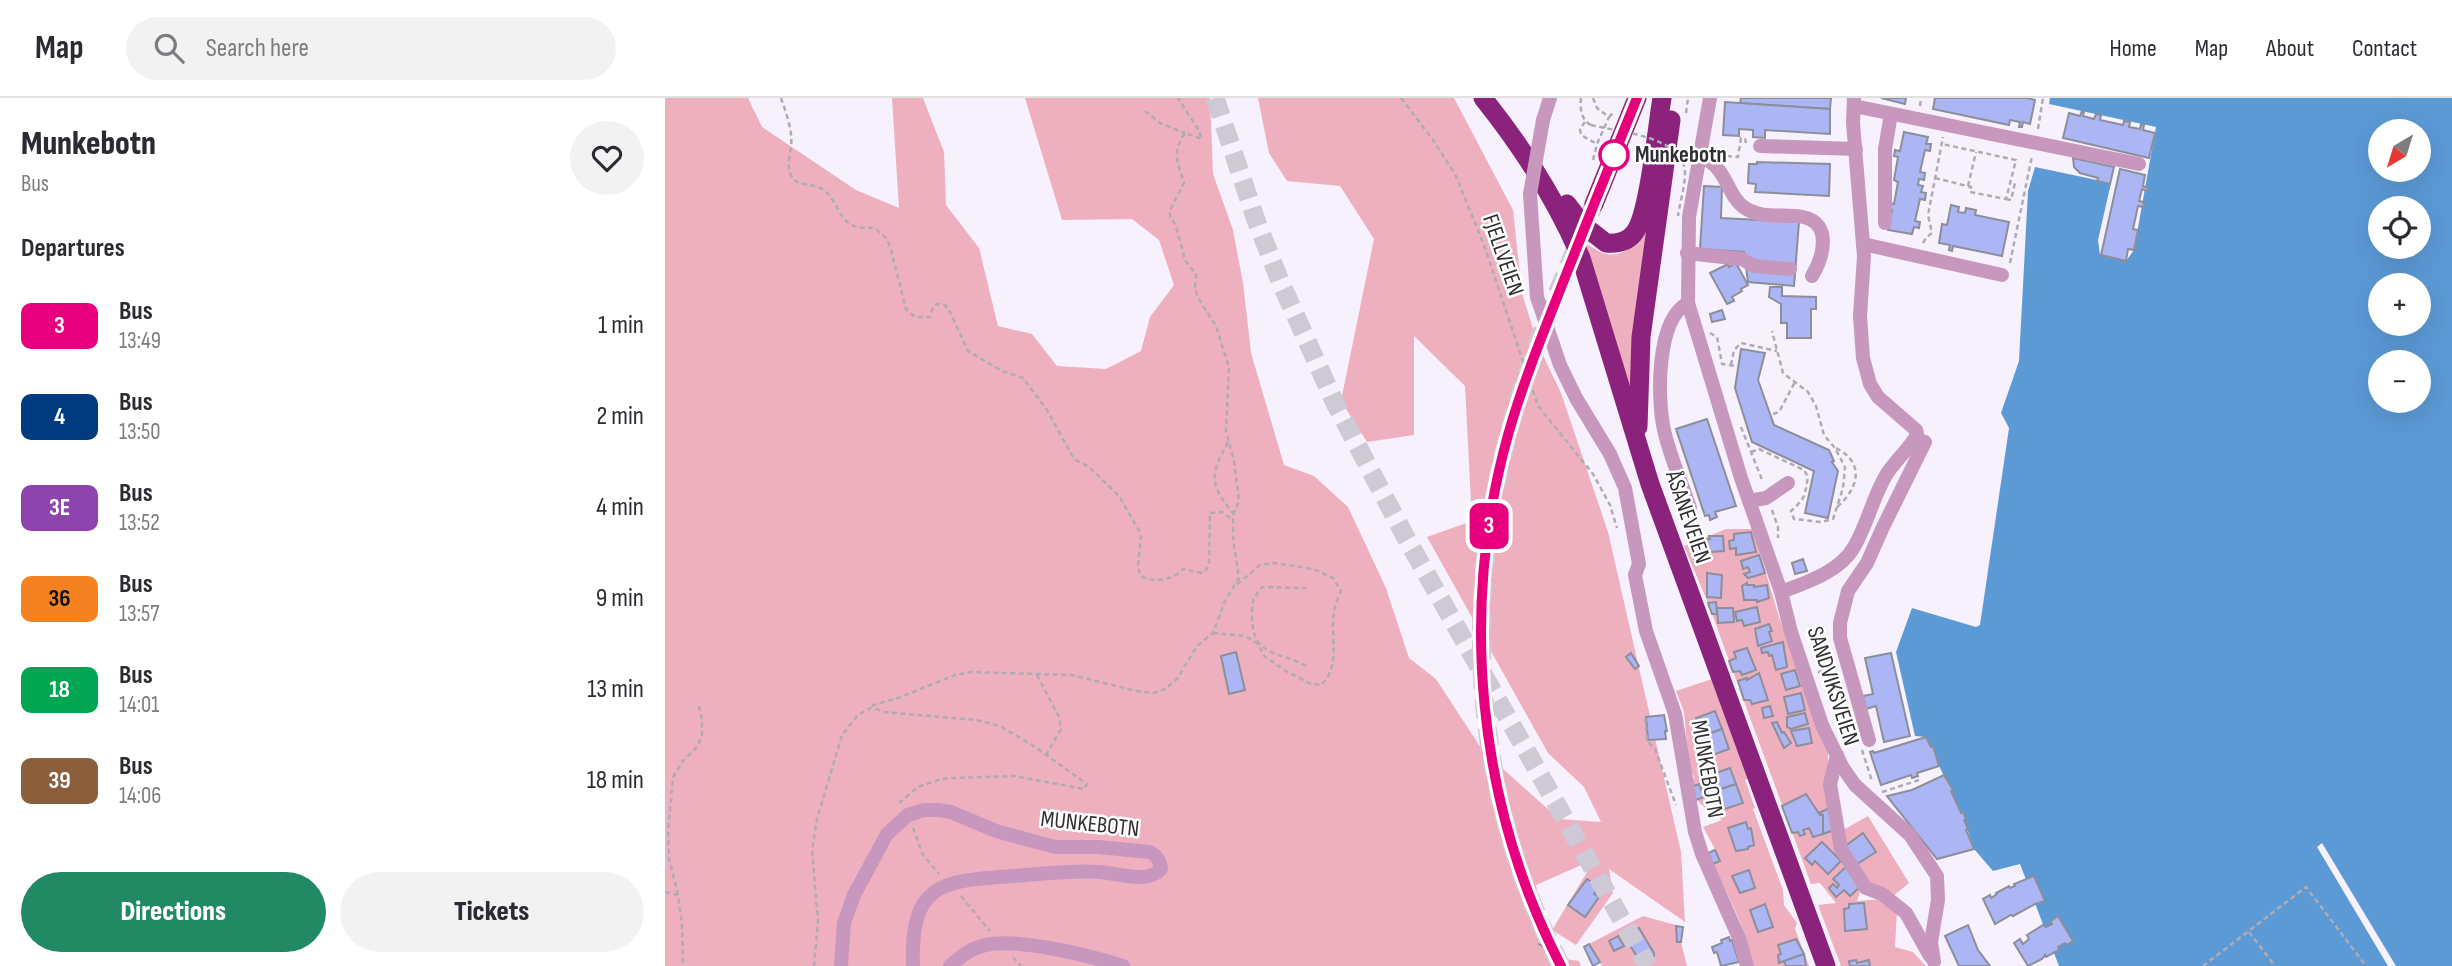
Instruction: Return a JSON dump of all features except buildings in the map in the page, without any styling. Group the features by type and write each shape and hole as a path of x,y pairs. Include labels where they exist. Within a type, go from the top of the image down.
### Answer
{"highway":[{"name":"ÅSANEVEIEN","path":"1483,98 1524,152 1566,222 1593,291 1639,449 1710,653 1826,966"},
{"path":"1491,98 1531,148 1583,225 1595,237 1606,243 1616,244 1626,241 1640,224 1662,98"},
{"path":"1594,204 1637,98"},
{"path":"1639,449 1641,337 1675,98"}],"street":[{"name":"MUNKEBOTN","path":"1550,98 1543,120 1530,194 1537,297 1560,365 1576,398 1610,454 1625,488 1639,564 1635,575 1646,631 1675,714 1695,832 1739,939 1747,966"},
{"name":"SANDVIKSVEIEN","path":"1710,98 1689,216 1688,303 1749,501 1781,592 1791,632 1814,701 1836,755 1830,784 1841,849 1866,888 1891,900 1906,913 1934,964"},
{"path":"1869,740 1840,638 1840,623 1847,591 1867,563 1925,442 1878,397 1866,375 1860,334 1864,272 1854,102 1891,114 2139,164"},
{"path":"1885,223 1885,149 1891,114"},
{"path":"1753,147 1856,149"},
{"path":"1700,155 1717,167 1736,200 1744,208 1756,214 1803,217 1810,219 1817,226 1823,236 1824,249 1812,276"},
{"path":"1863,244 2002,275"},
{"path":"1688,253 1742,259 1753,265 1790,269"},
{"path":"1688,303 1678,308 1672,318 1665,337 1660,379 1664,429 1690,508"},
{"path":"1781,592 1825,572 1853,550 1884,479 1916,434"},
{"path":"1749,501 1771,496 1788,483"},
{"path":"1836,755 1855,785 1910,835 1937,876 1938,897 1931,942 1934,964"},
{"name":"MUNKEBOTN","path":"908,815 924,810 938,810 951,812 996,831 1055,847 1150,852 1156,856 1161,869 1155,876 1144,878 1121,874 1069,872 968,879 948,884 933,891 923,903 912,947 913,966"},
{"path":"841,966 844,923 854,895 891,830 908,815"},
{"path":"950,966 965,952 984,945 1001,944 1056,951 1123,966"}],"path":[{"path":"781,98 791,134 792,150 788,163 792,178 798,183 826,191 849,224 856,228 875,228 886,238 906,309 915,317 930,317 937,303 943,304 968,351 1002,371 1023,378 1047,410 1074,459 1089,467 1119,496 1141,534 1138,567 1140,575 1146,580 1167,579 1176,576 1183,569 1202,573 1209,564 1210,513 1221,512 1233,520"},
{"path":"1145,111 1160,123 1202,139 1178,98"},
{"name":"FJELLVEIEN","path":"1401,98 1455,174 1484,245 1538,406 1593,474 1610,505 1618,531"},
{"path":"1581,98 1580,108 1585,122 1664,143 1676,152 1685,173 1678,216"},
{"path":"1593,98 1597,108 1609,117"},
{"path":"2002,275 2007,274 2014,246 2043,98"},
{"path":"1592,166 1597,144 1609,117 1618,106"},
{"path":"1585,122 1580,130 1581,135 1597,144"},
{"path":"814,966 818,920 811,850 817,819 842,735 858,715 934,682 971,672 1072,675 1154,693 1165,689 1177,679 1197,646 1213,633 1225,601 1239,578 1233,539 1233,513 1239,501 1234,461 1226,431 1229,367 1216,326 1198,298 1195,288 1196,274 1185,260 1176,226 1170,216 1170,210 1184,183 1176,154 1178,144 1185,133"},
{"path":"1922,247 1932,233 1928,215 1944,134"},
{"path":"1730,157 1738,157 1741,138 1753,147"},
{"path":"1942,144 2016,160 2006,199"},
{"path":"1968,186 1976,152"},
{"path":"1935,178 1971,187 1970,192 2011,200 2015,183"},
{"path":"1772,331 1784,376 1804,387 1812,398 1824,435 1849,459 1856,475 1851,494 1837,507"},
{"path":"1698,332 1715,335 1722,364 1736,366"},
{"path":"1731,365 1734,351 1741,343 1777,351"},
{"path":"1723,371 1725,364"},
{"path":"1773,414 1779,412 1795,382"},
{"path":"1740,423 1771,496"},
{"path":"1228,443 1214,470 1219,496 1233,513"},
{"path":"1751,452 1759,449 1804,470 1808,477 1804,498 1791,511 1796,520 1829,521 1835,517 1845,472 1844,463 1835,447"},
{"path":"1233,588 1260,565 1275,564 1313,569 1333,578 1342,591 1334,608 1333,664 1330,677 1321,685 1311,684 1264,656 1253,632 1252,601 1262,587 1306,588"},
{"path":"1213,633 1245,636 1274,654 1306,666"},
{"path":"1823,674 1839,692"},
{"path":"1037,675 1059,717 1061,729 1046,755"},
{"path":"683,966 682,924 669,858 669,832 673,777 683,761 698,746 702,734 698,702"},
{"path":"872,707 884,712 987,722 1000,726 1087,784 1086,788 1014,776 941,779 918,787 905,796 895,810 891,830"},
{"path":"1644,718 1647,741 1655,749 1678,810"},
{"path":"1869,740 1860,742 1876,787 1885,798"},
{"path":"1882,792 1919,780"},
{"path":"908,815 923,855 971,905 1001,944"},
{"path":"2203,966 2306,887 2366,966"},
{"path":"665,892 678,895"},
{"path":"2248,931 2275,966"}],"shaded area":[{"path":"665,98 748,98 762,127 856,190 899,208 892,98 923,98 944,152 946,205 979,248 998,326 1032,334 1057,366 1106,369 1141,351 1150,317 1174,285 1159,240 1132,219 1062,220 1025,98 1210,98 1213,174 1233,230 1243,283 1251,353 1284,465 1314,476 1348,507 1386,588 1409,658 1436,679 1483,751 1559,819 1601,822 1584,787 1548,753 1427,537 1472,521 1465,386 1414,336 1414,435 1367,442 1341,401 1374,239 1340,186 1287,181 1269,153 1258,98 1454,98 1513,210 1522,293 1538,345 1561,393 1608,532 1681,852 1685,922 1609,869 1613,893 1576,945 1552,930 1595,859 1536,885 1549,957 1579,961 1581,966 665,966"},
{"path":"1653,200 1632,385 1627,384 1586,244 1606,254 1625,251 1642,228"},
{"path":"1726,529 1753,529 1779,617 1828,747 1828,785 1834,830 1863,884 1857,901 1883,899 1897,910 1895,947 1913,952 1926,966 1841,966 1818,905 1836,903 1820,883 1811,884 1708,603 1684,546"},
{"path":"1712,679 1749,778 1745,780 1783,890 1784,905 1797,923 1795,929 1809,966 1753,966 1740,921 1708,853 1715,849 1703,827 1722,820 1695,797 1684,712 1676,691"},
{"path":"1868,816 1909,883 1893,896 1875,889 1844,847 1843,830"},
{"path":"1643,916 1683,927 1681,942 1687,966 1602,966 1589,944"}],"water":[{"path":"2050,98 2452,98 2452,966 2396,966 2322,843 2317,847 2388,966 2059,966 2020,864 1993,871 1974,849 1964,820 1926,737 1915,736 1896,652 1912,608 1976,627 1980,625 2009,428 2001,413 2019,361 2028,191 2035,167 2111,183 2098,240 2100,255 2126,261 2134,250 2156,127 2049,104"}],"tunnel":[{"path":"1215,98 1256,220 1280,281 1335,403 1405,536 1648,966"},
{"path":"1561,966 1532,904 1510,840 1494,774 1485,707 1481,640 1484,573 1493,505 1507,439 1525,379 1594,204"}],"bus line":[{"name":"3","path":"1561,966 1531,901 1514,854 1492,764 1482,688 1481,602 1484,564 1495,489 1524,383 1637,98"}],"place":[{"name":"Munkebotn","path":"1614,155"}]}
